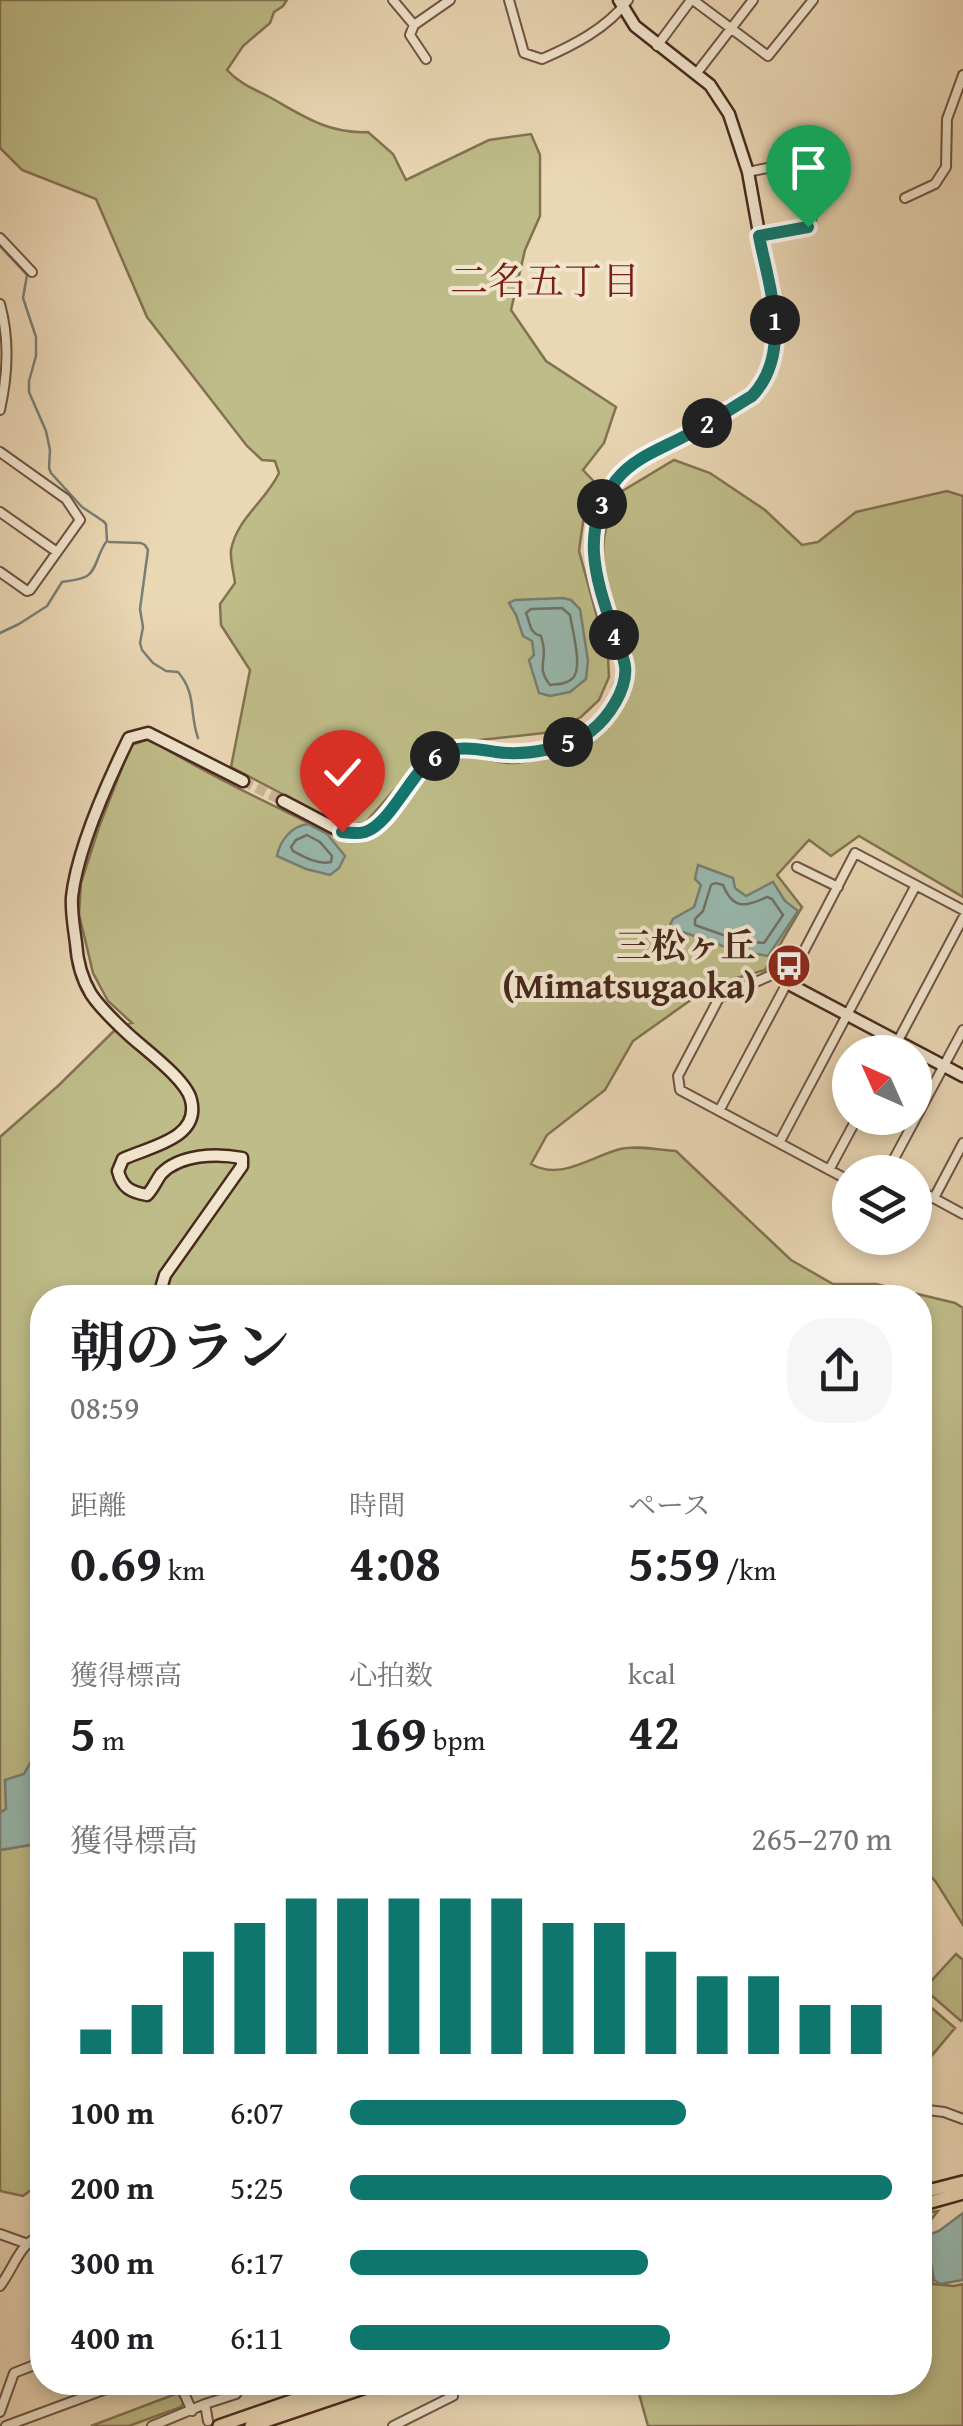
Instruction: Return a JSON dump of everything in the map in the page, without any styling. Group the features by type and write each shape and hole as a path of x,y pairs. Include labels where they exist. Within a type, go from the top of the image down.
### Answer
{"main road":[{"path":"932,2190 963,2182"},
{"path":"932,2202 963,2193"},
{"path":"213,2423 304,2395"},
{"path":"251,2426 342,2395"}],"street":[{"path":"393,0 414,25"},
{"path":"426,59 410,35 414,25 450,0"},
{"path":"283,801 342,832 366,832 436,756 454,749 515,753 543,749 584,736 605,719 626,668 593,560 592,540 600,507 618,478 632,465 752,396 766,373 777,334 748,172 729,114 710,85 635,26 623,3 598,28 564,50 542,59 524,53 510,0"},
{"path":"657,46 692,0 768,56 813,0"},
{"path":"696,74 753,0"},
{"path":"905,198 935,184 946,166 947,119 963,75"},
{"path":"748,172 806,160 816,202 808,227 759,236"},
{"path":"0,238 32,272"},
{"path":"0,304 8,350 0,410"},
{"path":"0,452 66,498 80,520 30,590 0,572"},
{"path":"0,512 57,552"},
{"path":"162,1285 164,1275 242,1166 242,1158 195,1157 160,1175 147,1195 133,1192 123,1184 118,1171 123,1160 177,1136 189,1123 191,1097 91,994 76,952 72,894 111,775 129,738 148,732 242,781"},
{"path":"719,1112 855,853 963,914 900,1035"},
{"path":"797,867 838,886"},
{"path":"779,1143 916,885"},
{"path":"832,1172 680,1090 678,1076 719,998 774,974 790,977 877,1035"},
{"path":"896,1155 963,1030"},
{"path":"932,1061 963,1076"},
{"path":"829,1170 848,1135"},
{"path":"963,1144 934,1198 963,1214"},
{"path":"932,2110 963,2119"},
{"path":"0,2234 25,2243"},
{"path":"0,2286 30,2240"},
{"path":"0,2412 14,2373 30,2367"},
{"path":"6,2426 90,2395"},
{"path":"185,2395 192,2411"},
{"path":"152,2426 233,2395"},
{"path":"393,2426 453,2396"},
{"path":"205,2404 213,2423"},
{"path":"419,2414 425,2426"}],"shaded area":[{"path":"0,0 287,0 274,12 270,23 243,46 227,70 248,86 318,123 368,132 393,154 406,180 489,140 531,134 540,155 540,216 525,250 511,310 546,361 616,407 604,443 583,470 600,488 585,508 579,551 608,657 609,677 599,700 581,717 553,732 461,742 420,761 365,823 343,826 231,767 250,670 221,625 220,604 235,583 231,554 234,539 279,473 275,461 262,460 247,446 147,317 96,199 22,170 0,148"},
{"path":"674,460 710,473 765,510 802,545 818,542 856,512 947,491 963,496 963,897 859,836 831,856 809,840 777,875 802,907 765,970 712,985 633,1041 605,1090 547,1135 531,1164 553,1170 627,1148 676,1151 791,1260 833,1284 880,1285 30,1285 30,1765 0,1813 0,1137 120,1025 132,1023 108,1001 93,973 79,914 81,883 131,745 149,739 328,833 361,840 383,829 425,779 449,761 474,757 518,762 560,752 588,740 613,720 629,692 633,675 630,649 607,586 603,562 605,530 614,496"},
{"path":"932,1297 963,1308 963,1925 932,1878"},
{"path":"30,1845 30,2191 23,2196 0,2191 0,1850"},
{"path":"956,1954 963,1960 961,2021 932,1996 932,1980"},
{"path":"932,2008 955,2028 932,2055"},
{"path":"932,2279 933,2284 963,2284 963,2426 648,2426 639,2395 932,2395"},
{"path":"173,2395 179,2395 184,2403 129,2426 91,2426"}],"water":[{"path":"563,598 580,609 588,661 586,679 570,692 550,696 539,693 529,660 534,655 532,641 523,636 509,603"},
{"path":"308,824 327,834 345,856 330,875 277,856 288,835"},
{"path":"698,865 733,878 735,888 746,896 773,882 785,901 798,911 768,956 667,931 673,919 694,907 701,885 695,879"},
{"path":"30,1764 30,1845 0,1850 0,1813 6,1809 5,1780 24,1774"},
{"path":"963,2213 963,2280 940,2284 934,2280 932,2234"}],"waterway":[{"path":"0,246 27,275 23,298 36,337 29,392 46,431 49,468 82,507 106,524 107,541 87,576 62,582 47,606 0,633"},
{"path":"109,542 141,543 148,550 140,643 153,663 166,671 178,672 184,680 198,738"}],"tunnel":[{"path":"243,781 283,801"}],"place":[{"name":"三松ヶ丘 (Mimatsugaoka)","path":"789,966"}],"district":[{"name":"二名五丁目","path":"545,281"}],"route":[{"path":"342,832 366,832 377,824 436,756 454,749 515,753 543,749 584,736 605,719 626,668 593,560 592,540 600,507 618,478 632,465 654,450 687,436 758,389 777,334 759,236 808,227"}]}
